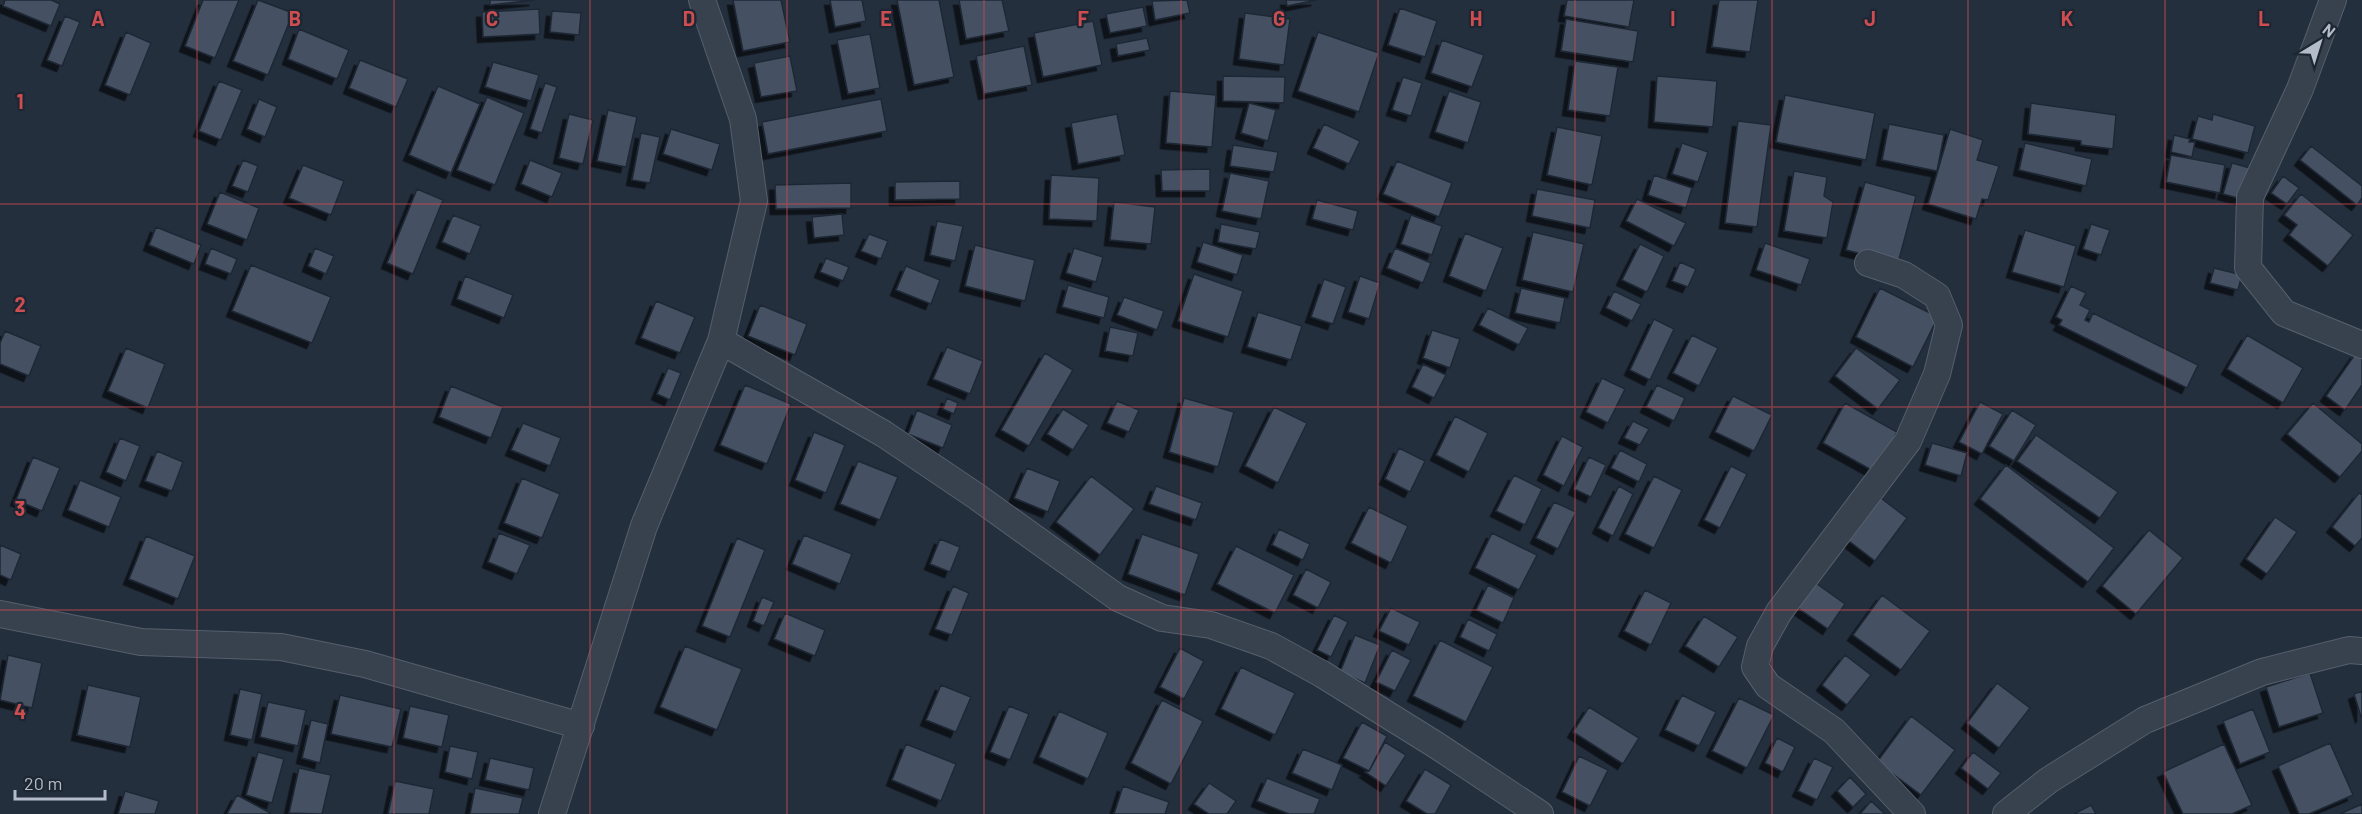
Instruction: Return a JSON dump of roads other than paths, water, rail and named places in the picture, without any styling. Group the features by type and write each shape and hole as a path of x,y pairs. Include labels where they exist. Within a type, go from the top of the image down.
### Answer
{"street":[{"path":"552,814 644,525 721,341 754,201 743,119 702,0"},
{"path":"2333,0 2300,89 2250,197 2248,268 2284,313 2362,345"},
{"path":"1868,263 1904,275 1937,296 1949,325 1937,374 1908,441 1779,612 1760,646 1755,667 1768,686 1834,731 1912,814"},
{"path":"721,341 884,434 976,496 1118,598 1162,618 1211,625 1271,646 1322,674 1436,745 1540,814"},
{"path":"0,614 141,642 281,647 365,664 581,726"},
{"path":"2006,814 2049,780 2145,720 2262,672 2349,650 2362,651"}]}
